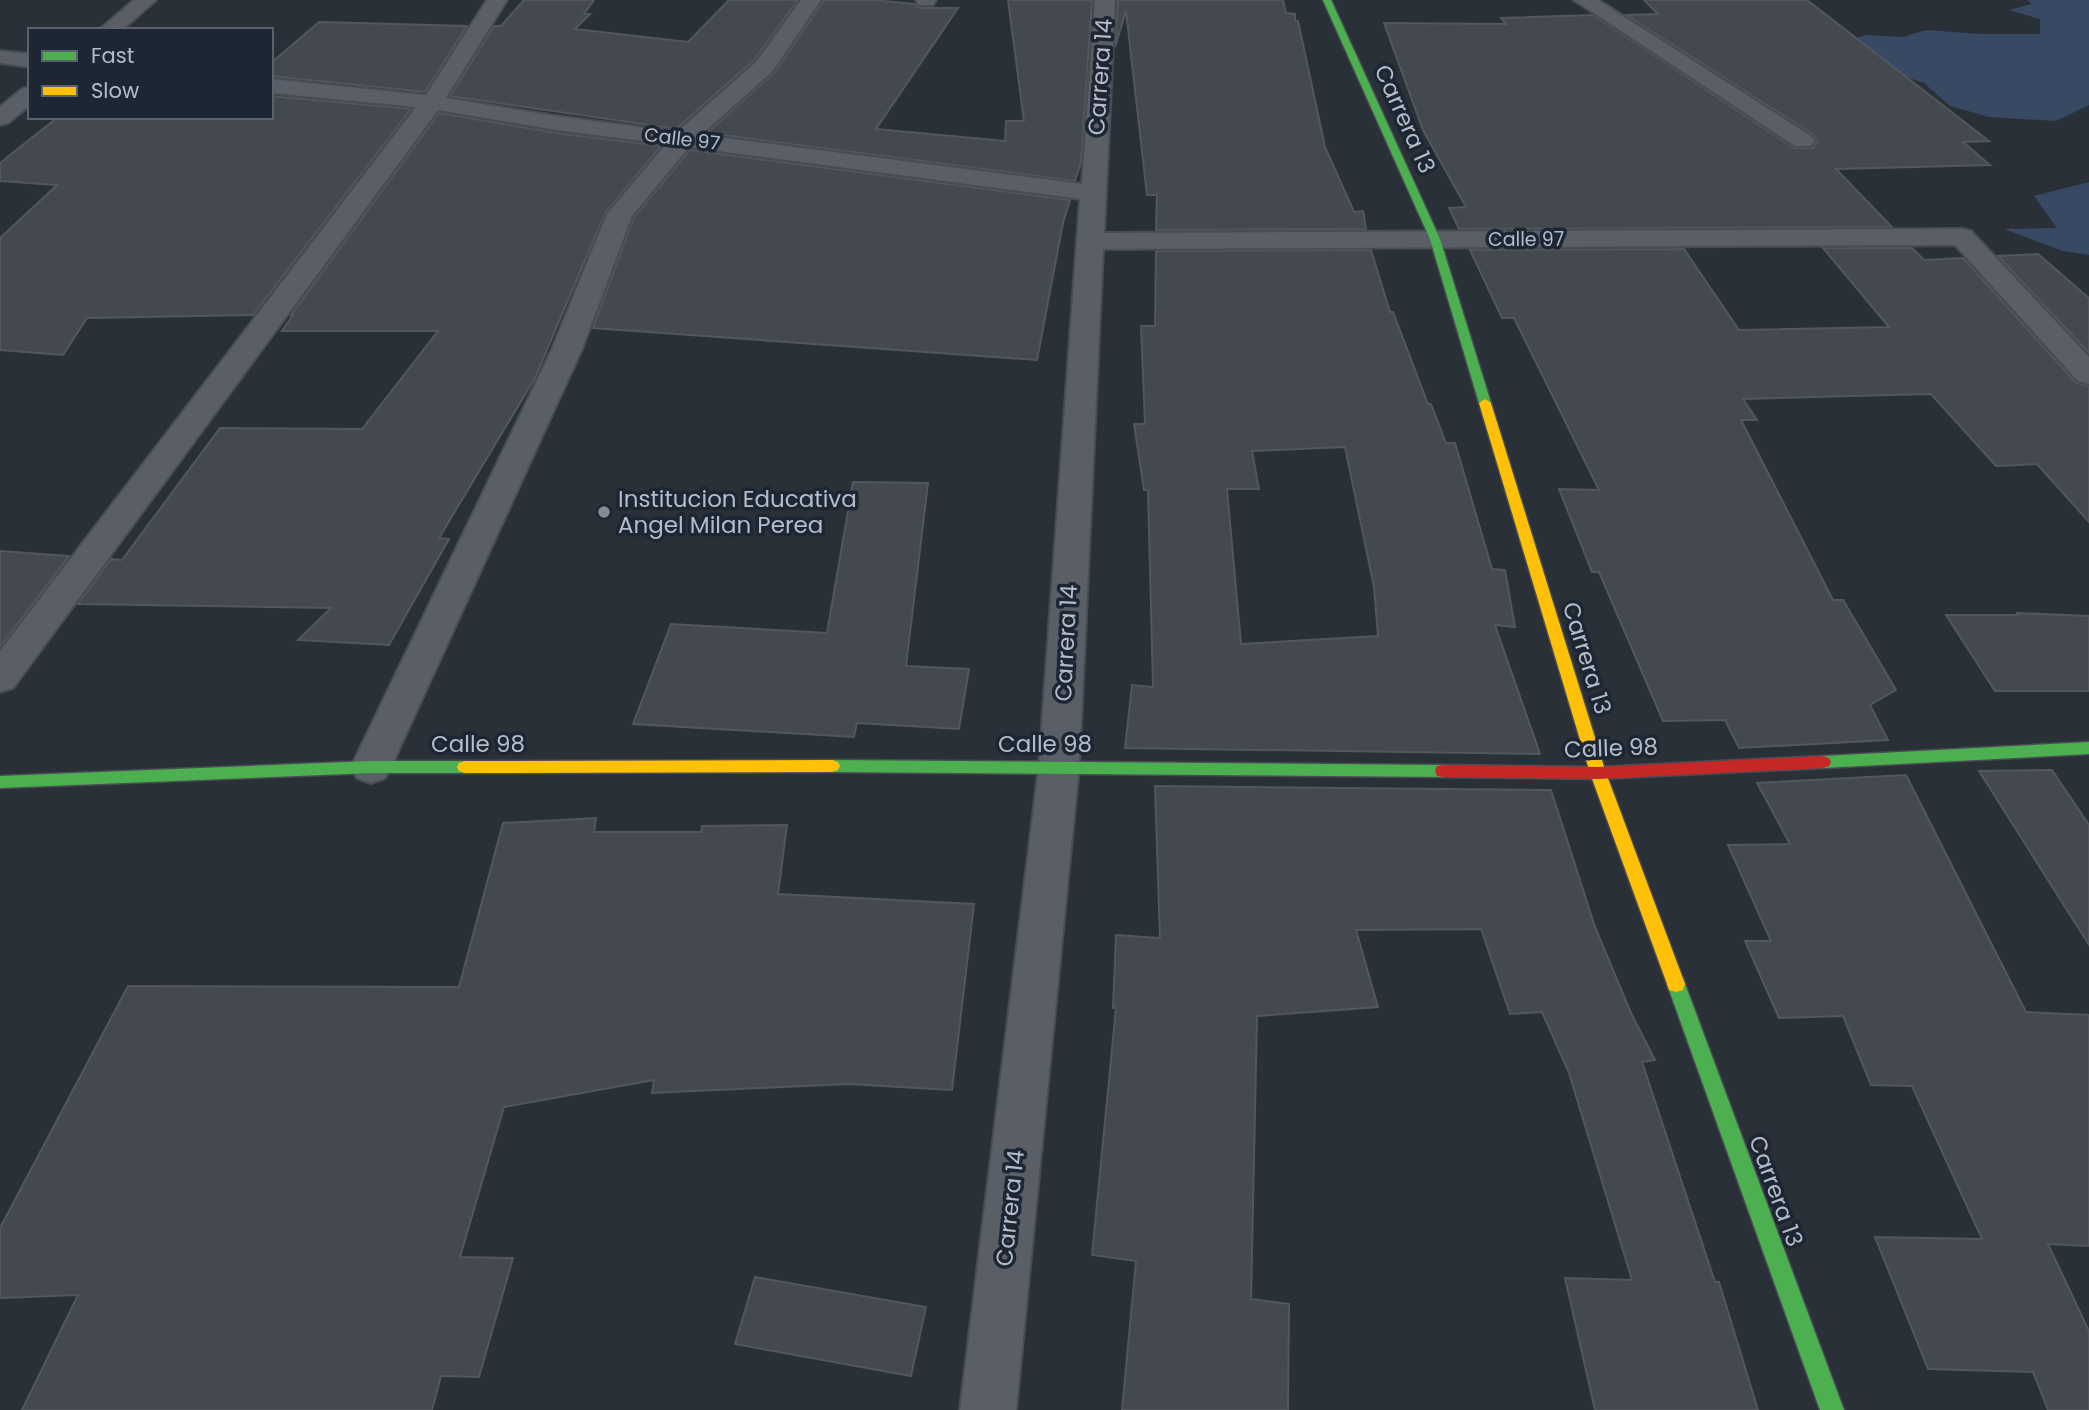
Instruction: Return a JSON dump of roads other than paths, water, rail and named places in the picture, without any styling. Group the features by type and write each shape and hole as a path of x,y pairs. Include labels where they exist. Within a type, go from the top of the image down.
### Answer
{"street":[{"path":"111,28 146,0"},
{"path":"0,678 432,102 497,0"},
{"path":"370,767 568,349 620,215 683,139 764,67 811,0"},
{"name":"Carrera 14","path":"988,1410 1059,766 1105,0"},
{"name":"Carrera 13","path":"1327,0 1435,239 1598,773 1832,1410"},
{"path":"1584,0 1804,141"},
{"path":"0,57 28,61"},
{"name":"Calle 97","path":"273,86 432,102 556,123 1092,193"},
{"path":"0,118 28,96"},
{"name":"Calle 97","path":"1089,241 1962,237 2089,375"},
{"name":"Calle 98","path":"0,782 370,767 1059,766 1598,773 2089,748"}],"water":[{"path":"2027,0 2089,0 2089,105 2056,121 1989,117 1950,106 1924,83 1906,77 1887,62 1863,54 1847,41 1866,35 1903,37 1926,30 1980,34 2040,34 2040,19 2009,10 2032,4"},
{"path":"2089,182 2089,255 2063,251 2004,229 2057,228 2034,196"}],"place":[{"name":"Institucion Educativa Angel Milan Perea","path":"604,512"}]}
